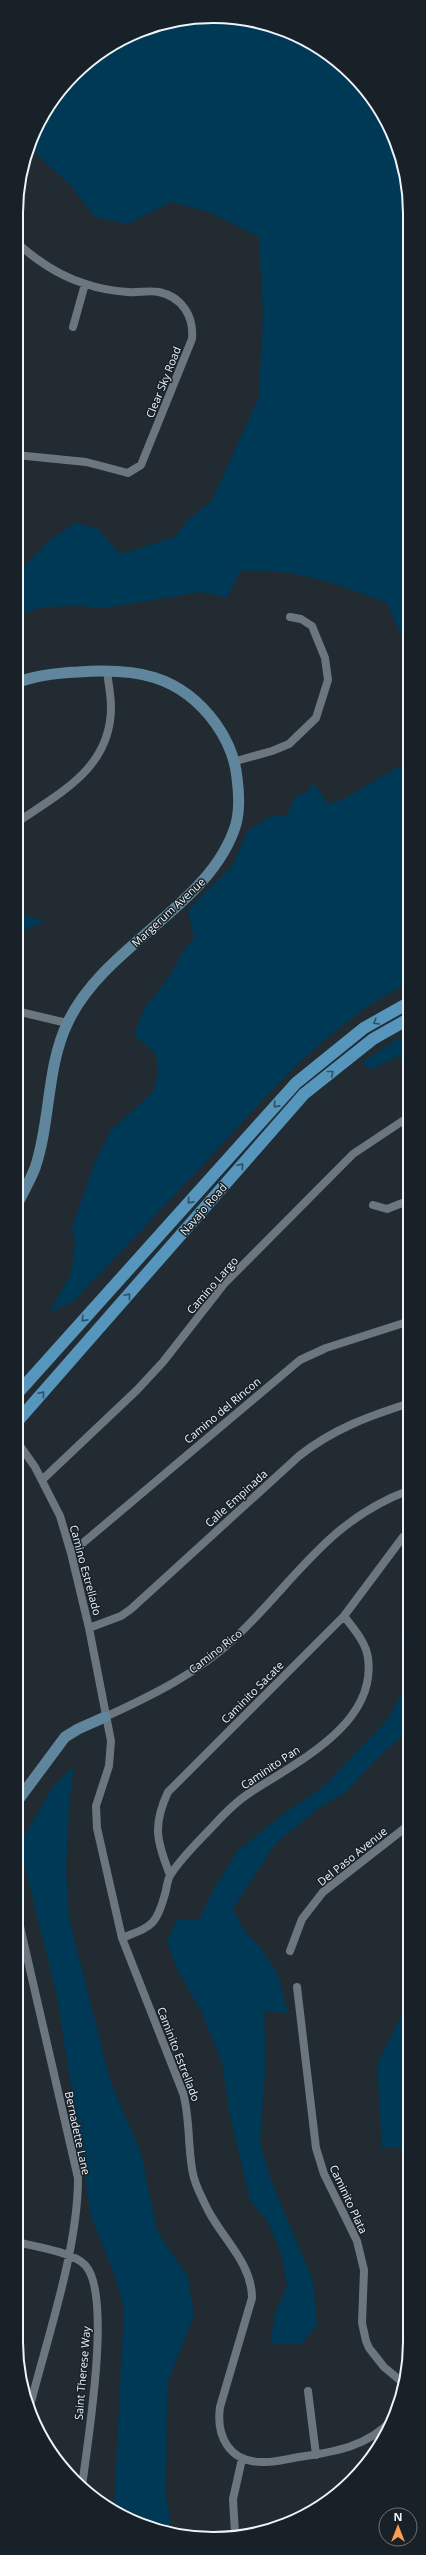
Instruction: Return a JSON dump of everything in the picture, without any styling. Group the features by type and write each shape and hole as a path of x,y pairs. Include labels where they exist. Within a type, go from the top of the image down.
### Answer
{"main road":[{"name":"Navajo Road","path":"23,1387 296,1083 364,1028 403,1006"},
{"name":"Navajo Road","path":"23,1415 304,1094 373,1039 403,1022"}],"street":[{"path":"23,248 33,257 56,272 85,284 72,327"},
{"name":"Clear Sky Road","path":"23,456 86,462 128,473 141,465 192,339 193,327 188,313 182,303 172,296 158,292 129,292 85,284"},
{"path":"236,761 272,751 289,744 316,718 328,680 325,658 312,626 301,619 290,617"},
{"path":"23,817 71,785 95,762 107,734 111,707 107,670"},
{"name":"Margerum Avenue","path":"23,681 55,673 107,670 154,676 188,694 206,710 226,738 236,761 240,800 237,818 220,859 203,880 102,973 85,992 67,1023 60,1046 35,1167 23,1192"},
{"path":"23,1013 67,1023"},
{"name":"Camino Largo","path":"42,1480 142,1385 163,1362 224,1284 353,1154 403,1121"},
{"path":"374,1205 387,1209 403,1203"},
{"name":"Camino del Rincon","path":"71,1553 300,1360 326,1348 403,1323"},
{"name":"Calle Empinada","path":"89,1628 131,1609 299,1456 320,1440 354,1422 403,1404"},
{"name":"Camino Estrellado","path":"23,1451 42,1480 60,1516 71,1553 89,1628 105,1717"},
{"name":"Camino Rico","path":"23,1794 65,1737 78,1729 144,1700 194,1670 236,1638 337,1531 371,1507 403,1493"},
{"name":"Caminito Sacate","path":"170,1875 158,1842 160,1810 168,1792 344,1616 403,1537"},
{"name":"Caminito Pan","path":"122,1938 148,1927 156,1921 170,1875 214,1825 250,1792 290,1769 333,1736 356,1708 368,1679 368,1657 360,1638 344,1616"},
{"name":"Caminito Estrellado","path":"105,1717 111,1740 109,1766 96,1806 97,1828 122,1938 183,2093 188,2110 194,2178 209,2212 245,2266 252,2290 252,2298 220,2407 218,2422 223,2442 230,2451 242,2459"},
{"name":"Del Paso Avenue","path":"290,1951 302,1919 323,1892 403,1829"},
{"name":"Bernadette Lane","path":"23,1939 78,2178 78,2202 68,2256 32,2399"},
{"name":"Caminito Plata","path":"296,1987 316,2148 324,2174 357,2241 364,2270 362,2323 366,2341 369,2348 384,2367 399,2379"},
{"name":"Saint Therese Way","path":"23,2244 68,2256 85,2264 94,2279 98,2332 83,2480"},
{"path":"308,2391 316,2455"},
{"path":"235,2530 233,2499 242,2459 262,2462 316,2455 350,2448 380,2433"}],"shaded area":[{"path":"201,23 225,23 262,29 286,37 308,48 329,62 364,97 378,118 389,140 397,164 403,201 403,640 387,603 351,589 315,578 297,574 259,570 240,571 227,598 201,592 105,608 78,606 43,607 23,614 23,567 51,539 75,523 97,528 120,554 175,537 188,520 212,500 259,397 263,315 259,237 209,212 171,202 128,224 95,217 69,184 33,151 48,118 62,97 97,62 118,48 140,37 164,29"},
{"path":"403,764 403,986 378,1000 348,1021 320,1044 268,1095 74,1301 49,1313 71,1274 75,1244 72,1227 95,1162 111,1130 152,1093 158,1074 156,1054 134,1035 145,1007 169,977 185,948 194,939 188,910 232,866 247,832 268,817 287,815 296,795 304,794 314,783 328,804 344,799"},
{"path":"23,914 44,921 23,932"},
{"path":"403,1036 403,1061 398,1056 370,1070 362,1062"},
{"path":"403,1631 403,1651 400,1637"},
{"path":"403,1690 403,1736 377,1758 347,1791 319,1808 275,1844 233,1909 244,1930 261,1948 277,1972 288,2013 264,2011 266,2059 260,2142 270,2178 313,2281 317,2325 302,2344 270,2344 275,2313 287,2286 282,2256 267,2220 250,2201 229,2111 222,2063 202,2013 177,1969 167,1941 176,1920 199,1920 212,1892 237,1851 282,1815 324,1786 387,1720"},
{"path":"74,1766 69,1804 66,1871 69,1918 110,2080 141,2153 157,2231 188,2277 194,2316 167,2383 166,2496 171,2527 140,2518 114,2505 124,2307 112,2268 91,2217 57,1996 24,1864 24,1836 52,1788"},
{"path":"403,2011 403,2148 382,2148 377,2065"}]}
